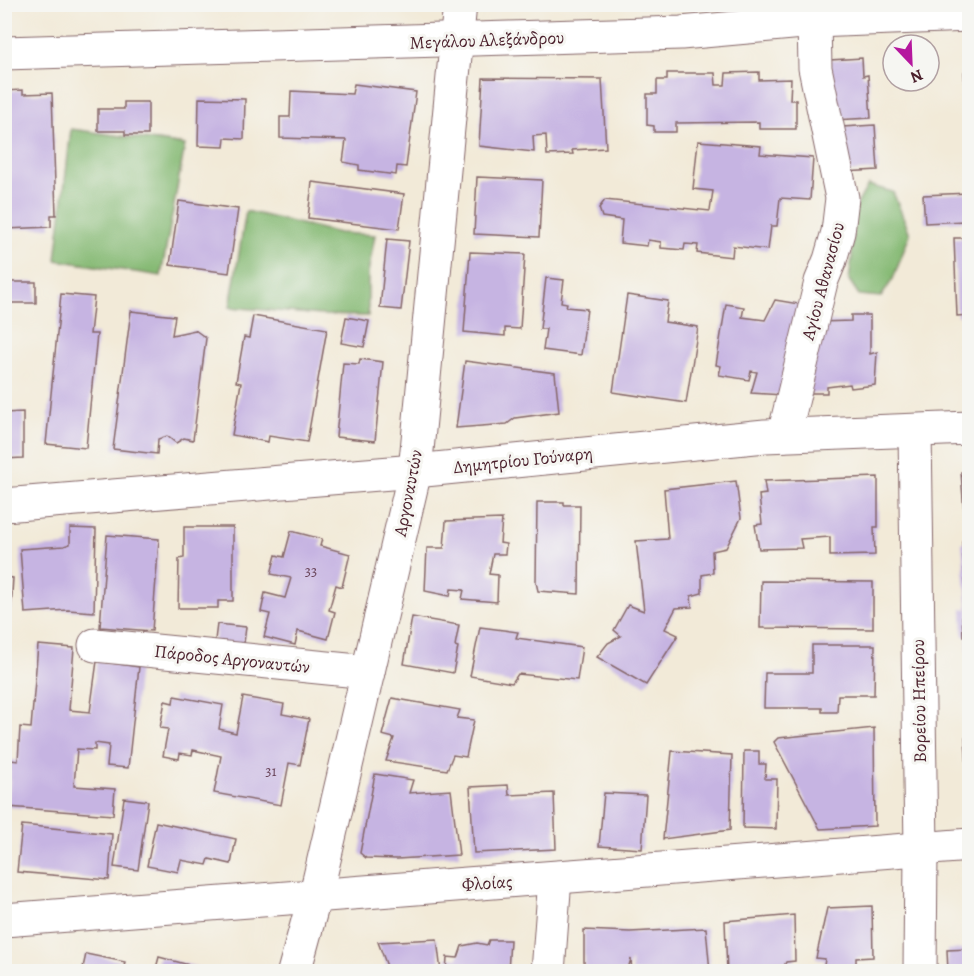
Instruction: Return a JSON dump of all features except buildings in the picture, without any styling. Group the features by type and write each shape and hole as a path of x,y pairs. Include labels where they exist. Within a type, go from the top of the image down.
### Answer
{"street":[{"name":"Αργοναυτών","path":"294,972 315,896 416,471 460,4"},
{"name":"Μεγάλου Αλεξάνδρου","path":"4,53 681,33 930,11 969,15"},
{"name":"Αγίου Αθανασίου","path":"784,435 821,282 838,232 842,198 815,68 814,21"},
{"name":"Δημητρίου Γούναρη","path":"4,505 416,471 784,435 969,428"},
{"name":"Βορείου Ηπείρου","path":"915,431 921,849 920,972"},
{"name":"Πάροδος Αργοναυτών","path":"95,645 369,672"},
{"name":"Φλοίας","path":"4,920 969,845"},
{"path":"549,972 555,878"}],"green space":[{"path":"71,129 185,145 161,276 56,260"},
{"path":"868,185 893,192 910,234 893,279 881,297 859,295 849,280 854,210"},
{"path":"246,211 339,233 375,235 368,273 368,316 322,315 230,307"}]}
